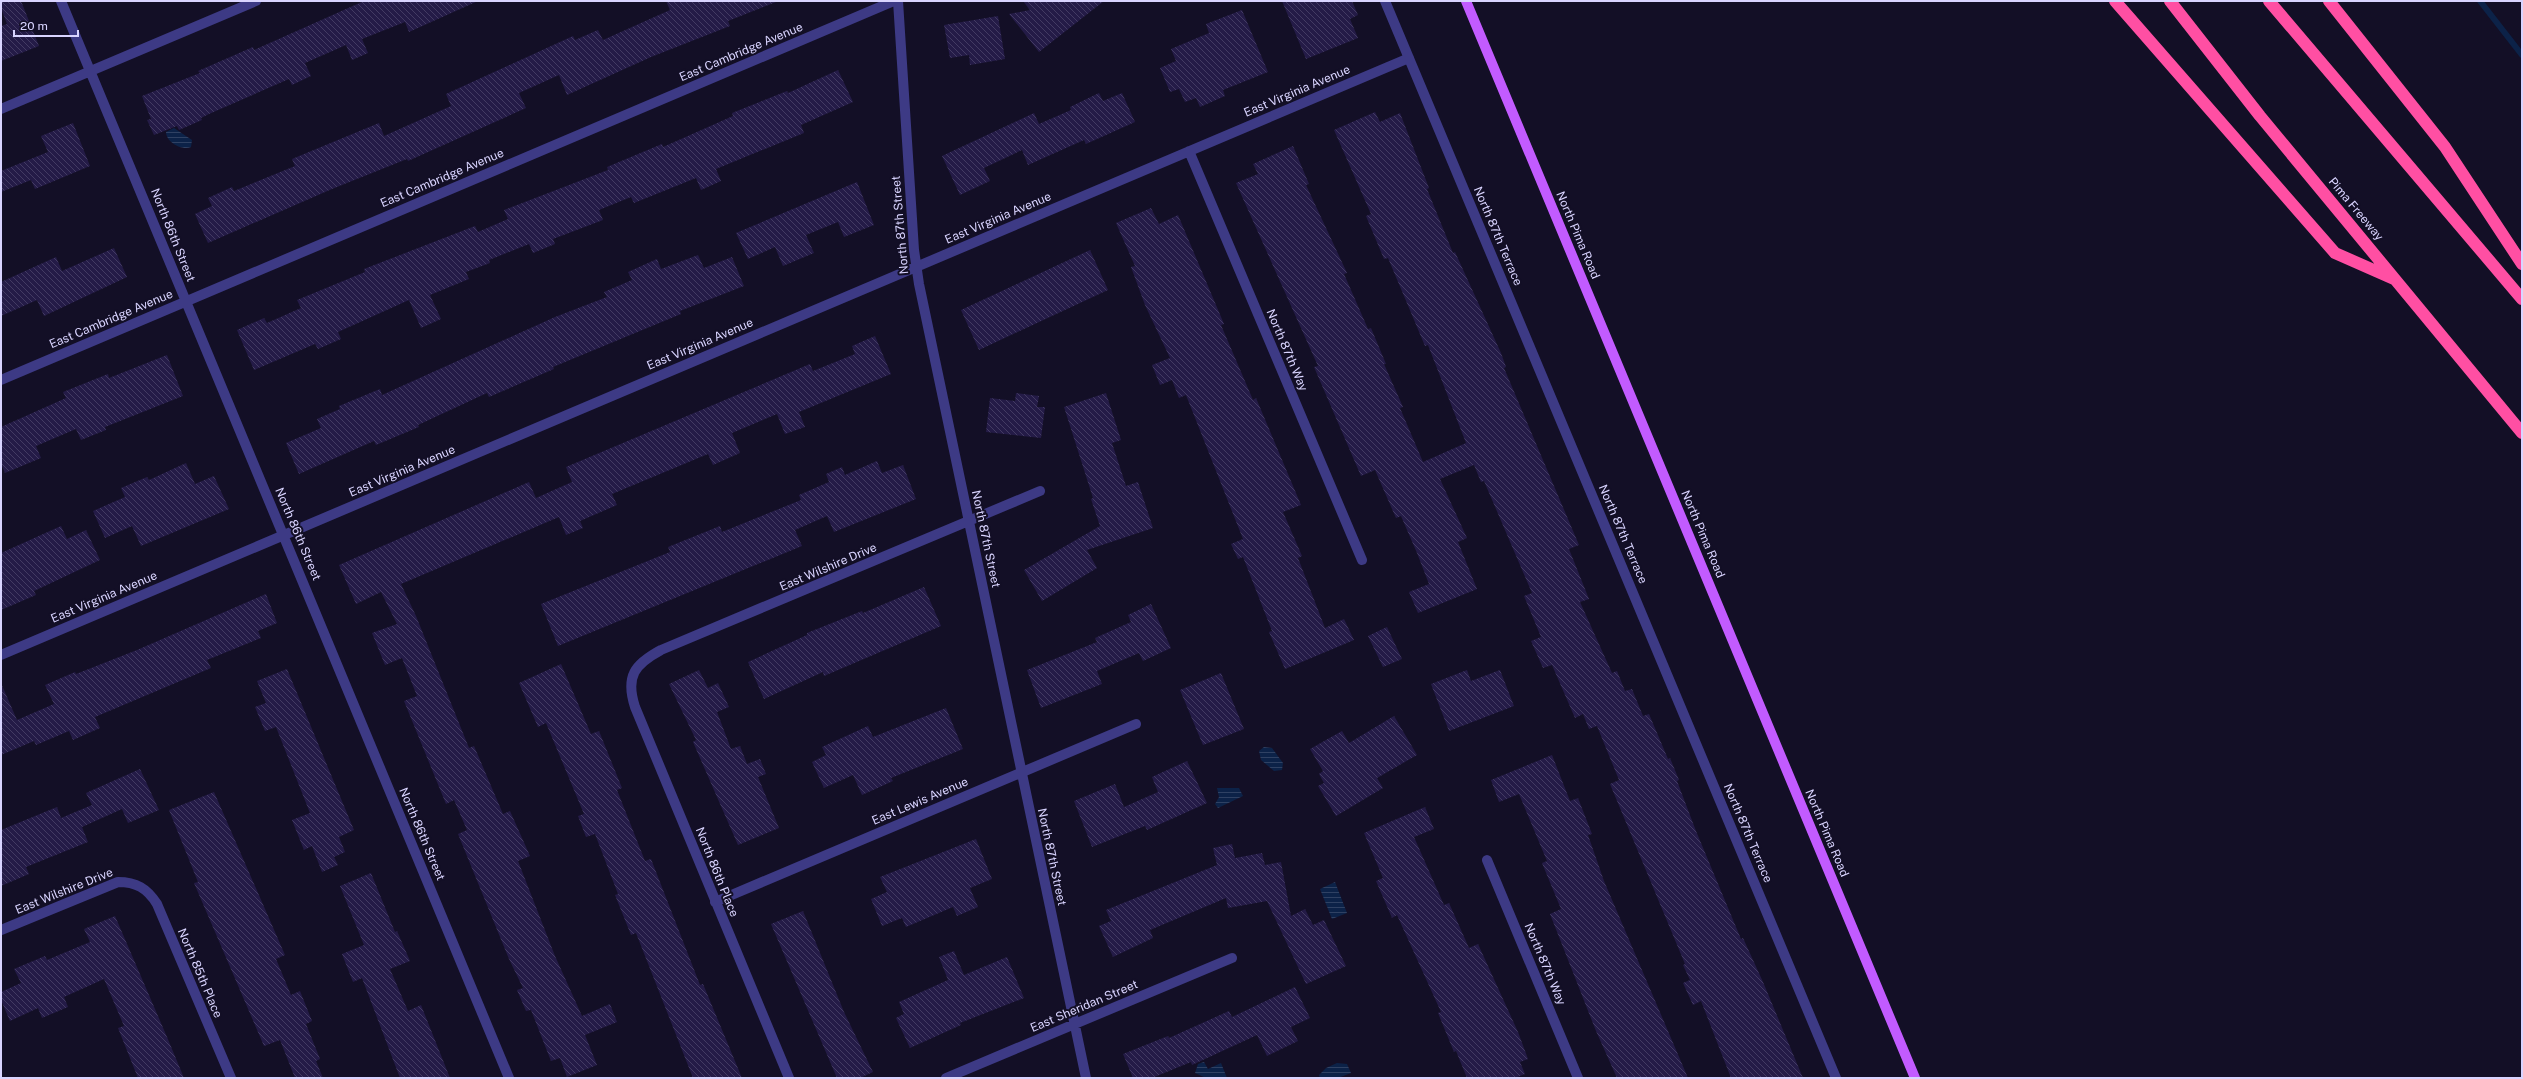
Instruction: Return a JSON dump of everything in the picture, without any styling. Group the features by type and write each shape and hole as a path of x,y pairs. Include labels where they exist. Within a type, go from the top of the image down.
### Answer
{"highway":[{"path":"2115,1 2335,253 2397,280"},
{"name":"Pima Freeway","path":"2170,1 2260,116 2522,433"},
{"path":"2269,1 2522,299"},
{"path":"2329,1 2445,147 2522,264"}],"main road":[{"name":"North Pima Road","path":"1466,1 1915,1078"}],"street":[{"name":"North 86th Street","path":"61,1 509,1078"},
{"path":"1,109 256,1"},
{"name":"East Cambridge Avenue","path":"1,380 894,1"},
{"name":"North 87th Street","path":"898,1 916,267 1086,1078"},
{"name":"North 87th Terrace","path":"1386,1 1836,1078"},
{"name":"East Virginia Avenue","path":"1,655 1409,58"},
{"name":"North 87th Way","path":"1189,151 1362,560"},
{"name":"East Wilshire Drive","path":"633,674 640,663 661,650 1040,491"},
{"name":"North 86th Place","path":"633,674 630,685 635,707 789,1078"},
{"name":"East Lewis Avenue","path":"715,902 1136,724"},
{"name":"North 87th Way","path":"1487,860 1578,1078"},
{"name":"East Wilshire Drive","path":"1,930 108,885 118,882 137,884"},
{"name":"North 85th Place","path":"137,884 145,889 157,904 231,1078"},
{"name":"East Sheridan Street","path":"946,1078 1232,958"}],"water":[{"path":"174,128 192,140 191,147 179,147 169,139 166,132"},
{"path":"1264,747 1272,748 1283,763 1282,770 1274,771 1261,760 1259,751"},
{"path":"1217,788 1239,788 1243,796 1218,808 1215,804 1219,797"},
{"path":"1335,882 1347,913 1332,919 1320,889"},
{"path":"1204,1062 1208,1069 1221,1063 1227,1078 1206,1078 1195,1073 1198,1064"},
{"path":"1337,1063 1347,1064 1351,1073 1338,1078 1320,1078 1319,1075 1326,1068"}],"building":[{"path":"1,1 21,1 39,46 1,61 1,26 7,24 1,8"},
{"path":"364,1 478,1 409,32 405,22 362,39 368,53 352,60 346,45 305,63 311,76 292,85 289,79 209,114 201,118 202,120 179,130 177,126 154,135 147,120 151,119 142,96 200,73 198,71 253,47 254,50"},
{"path":"666,1 776,2 728,21 730,26 651,57 567,95 559,75 519,93 526,108 408,161 407,159 332,189 208,243 195,214 212,206 208,198 232,187 234,191 295,166 292,159 379,123 384,136 451,106 446,94 573,36 575,40 598,30 603,40 670,10"},
{"path":"1023,1 1104,1 1039,52 1009,14 1030,10"},
{"path":"1282,1 1352,1 1358,15 1350,19 1358,38 1306,59"},
{"path":"1242,10 1268,72 1223,90 1225,96 1200,107 1196,98 1185,102 1179,89 1170,92 1160,68 1176,61 1171,49 1209,33 1206,24"},
{"path":"998,16 1005,59 970,65 969,55 950,58 944,25"},
{"path":"838,70 853,102 801,125 804,133 716,169 721,181 701,190 696,178 634,203 631,197 599,210 603,220 553,239 555,244 533,253 529,244 489,260 490,263 466,272 469,279 430,295 441,319 421,328 409,300 338,332 341,339 318,349 315,344 254,370 237,330 264,318 267,323 301,308 297,300 365,272 364,269 475,226 478,232 508,219 504,210 608,170 607,167 662,144 663,147 733,116 732,113 787,91 788,93"},
{"path":"1099,93 1103,101 1122,93 1135,122 1086,144 1084,140 1028,165 1022,150 984,168 990,181 960,195 942,156 1034,113 1039,124 1071,110 1070,107"},
{"path":"1375,112 1380,122 1400,113 1429,188 1427,189 1453,253 1455,252 1501,353 1506,367 1504,368 1579,545 1569,549 1589,599 1580,602 1612,673 1617,671 1625,691 1632,689 1643,716 1649,714 1668,759 1670,758 1696,831 1741,939 1743,938 1763,982 1803,1078 1731,1078 1701,1001 1693,1005 1683,983 1690,980 1683,965 1685,964 1610,784 1619,780 1597,726 1589,729 1583,714 1575,718 1552,665 1543,668 1531,641 1541,637 1524,596 1532,593 1484,481 1481,482 1474,465 1440,479 1467,538 1458,542 1477,589 1418,613 1409,592 1429,584 1417,553 1401,516 1396,518 1375,470 1361,476 1314,367 1318,366 1236,183 1258,174 1253,164 1293,146 1309,184 1306,185 1347,273 1344,274 1368,329 1371,328 1386,364 1384,364 1403,407 1400,408 1423,462 1466,443 1428,345 1425,346 1388,258 1384,259 1366,216 1371,214 1334,130"},
{"path":"73,123 90,166 35,189 31,180 1,192 1,171 48,152 41,136"},
{"path":"857,182 874,225 844,237 838,222 806,235 814,253 783,266 775,247 748,259 736,233"},
{"path":"1151,208 1159,224 1178,215 1224,324 1221,325 1253,400 1256,398 1301,505 1283,512 1302,556 1298,558 1325,628 1344,619 1354,640 1285,669 1269,632 1272,631 1243,557 1238,559 1231,544 1243,539 1186,395 1179,398 1172,380 1160,385 1152,365 1170,358 1145,305 1131,267 1135,266 1116,223"},
{"path":"114,248 127,277 44,316 37,300 1,316 1,282 56,257 62,271"},
{"path":"1090,250 1108,290 979,350 961,310"},
{"path":"698,255 704,268 732,257 744,286 680,311 681,314 553,367 554,369 489,397 487,393 418,425 419,427 376,445 374,441 299,474 286,443 321,428 317,419 340,409 339,406 380,389 382,395 555,317 607,297 604,292 632,280 628,272 657,259 661,269"},
{"path":"875,336 891,374 799,412 805,427 785,434 777,414 732,433 740,453 713,465 708,454 612,494 617,505 580,521 583,528 566,535 559,517 401,584 416,616 469,748 474,746 503,814 510,811 530,856 518,861 555,956 582,1016 610,1004 617,1022 585,1035 597,1065 567,1077 560,1058 551,1061 531,1010 526,1011 517,990 523,988 509,959 458,834 467,830 454,800 446,804 404,701 417,696 402,658 385,665 372,633 397,624 381,592 356,604 339,565 529,482 536,498 572,482 566,467 810,364 813,371 855,354 852,346"},
{"path":"167,355 183,396 105,427 106,430 81,440 76,429 36,446 41,458 5,473 1,464 1,427 66,398 63,392 108,374 109,378"},
{"path":"1016,393 1039,396 1037,407 1045,407 1041,438 986,432 990,398 1015,401"},
{"path":"1106,393 1121,440 1112,443 1126,486 1138,482 1153,528 1087,550 1097,568 1042,601 1024,570 1100,526 1091,499 1093,498 1064,407"},
{"path":"877,461 882,473 903,465 916,499 834,532 827,516 795,530 802,546 558,646 541,604 670,552 668,547 720,526 722,532 801,500 799,495 829,482 826,474 842,467 845,475"},
{"path":"186,463 195,484 214,476 229,509 141,546 132,526 105,538 93,511 125,497 121,488 147,477 149,480"},
{"path":"61,526 67,539 86,530 100,560 34,591 36,595 1,610 1,553"},
{"path":"924,587 941,626 824,676 823,672 764,699 748,662 807,635 807,633 862,611 863,613"},
{"path":"266,594 277,623 258,631 261,638 207,660 211,668 95,717 100,728 73,740 69,731 36,745 34,741 1,755 1,683 17,720 54,704 45,685 75,672 76,674 137,650"},
{"path":"1151,604 1171,648 1143,661 1139,653 1097,671 1102,684 1041,708 1027,670 1097,642 1095,638 1131,622 1128,615"},
{"path":"1387,627 1402,659 1383,667 1368,636"},
{"path":"561,664 591,734 599,731 622,788 617,790 645,861 651,859 700,985 703,984 742,1078 693,1078 636,933 631,935 615,895 618,894 595,834 586,837 578,816 584,814 546,723 538,727 519,683"},
{"path":"287,669 354,830 339,837 345,852 334,857 338,865 322,872 312,846 304,850 292,820 310,813 276,727 265,731 255,707 266,703 257,681"},
{"path":"699,670 708,688 718,683 729,707 717,712 731,749 740,746 747,764 760,759 766,774 758,777 779,828 738,845 693,742 696,740 669,684"},
{"path":"1467,670 1471,681 1500,670 1514,706 1449,731 1431,684"},
{"path":"1221,673 1244,729 1203,745 1180,690"},
{"path":"946,708 963,749 891,778 893,781 862,795 853,775 824,788 812,762 826,755 822,747 868,726 873,737"},
{"path":"1394,716 1417,755 1377,778 1383,788 1336,816 1318,786 1324,783 1319,774 1323,771 1310,749 1342,731 1349,743"},
{"path":"1552,755 1570,801 1578,798 1592,834 1588,835 1604,881 1688,1078 1617,1078 1596,1031 1550,914 1561,909 1542,863 1547,861 1519,794 1499,802 1491,780"},
{"path":"1187,761 1207,803 1147,830 1145,826 1092,847 1074,801 1115,784 1124,807 1158,792 1152,777"},
{"path":"140,769 159,810 128,823 122,809 82,827 88,842 26,867 29,874 1,886 1,830 57,807 61,818 92,805 86,793"},
{"path":"214,792 285,955 276,959 291,995 300,991 312,1021 306,1024 320,1059 316,1061 323,1078 295,1078 280,1040 264,1046 194,883 198,882 169,810"},
{"path":"1425,807 1434,829 1414,837 1444,905 1449,903 1469,948 1478,944 1518,1032 1528,1059 1520,1062 1525,1074 1515,1078 1467,1078 1456,1051 1454,1052 1438,1013 1441,1012 1397,915 1392,918 1376,881 1383,878 1364,833"},
{"path":"976,839 992,879 970,888 978,907 957,916 953,907 906,927 902,918 882,926 871,899 887,892 880,877"},
{"path":"1232,844 1235,858 1262,853 1265,865 1281,862 1291,916 1305,909 1313,925 1324,920 1346,966 1306,984 1267,901 1228,908 1226,898 1150,930 1153,938 1113,957 1099,926 1111,921 1106,910 1217,865 1213,848"},
{"path":"371,873 395,932 397,931 410,961 390,969 408,1011 421,1005 450,1078 400,1078 362,978 353,982 342,954 364,945 340,886"},
{"path":"803,911 844,1012 873,1072 860,1078 837,1078 771,924"},
{"path":"115,916 184,1078 138,1078 118,1028 124,1026 104,979 64,997 68,1007 42,1018 38,1008 10,1021 1,1000 1,992 21,983 14,969 45,956 47,960 90,942 84,929"},
{"path":"954,951 964,975 1007,957 1024,998 960,1023 961,1025 910,1048 896,1018 904,1014 899,1002 948,980 939,957"},
{"path":"1295,987 1310,1018 1291,1027 1298,1041 1267,1056 1257,1035 1192,1065 1191,1062 1152,1078 1133,1078 1123,1054 1168,1036 1169,1038 1229,1011 1232,1017"}],"waterway":[{"path":"2480,1 2522,55"}]}
